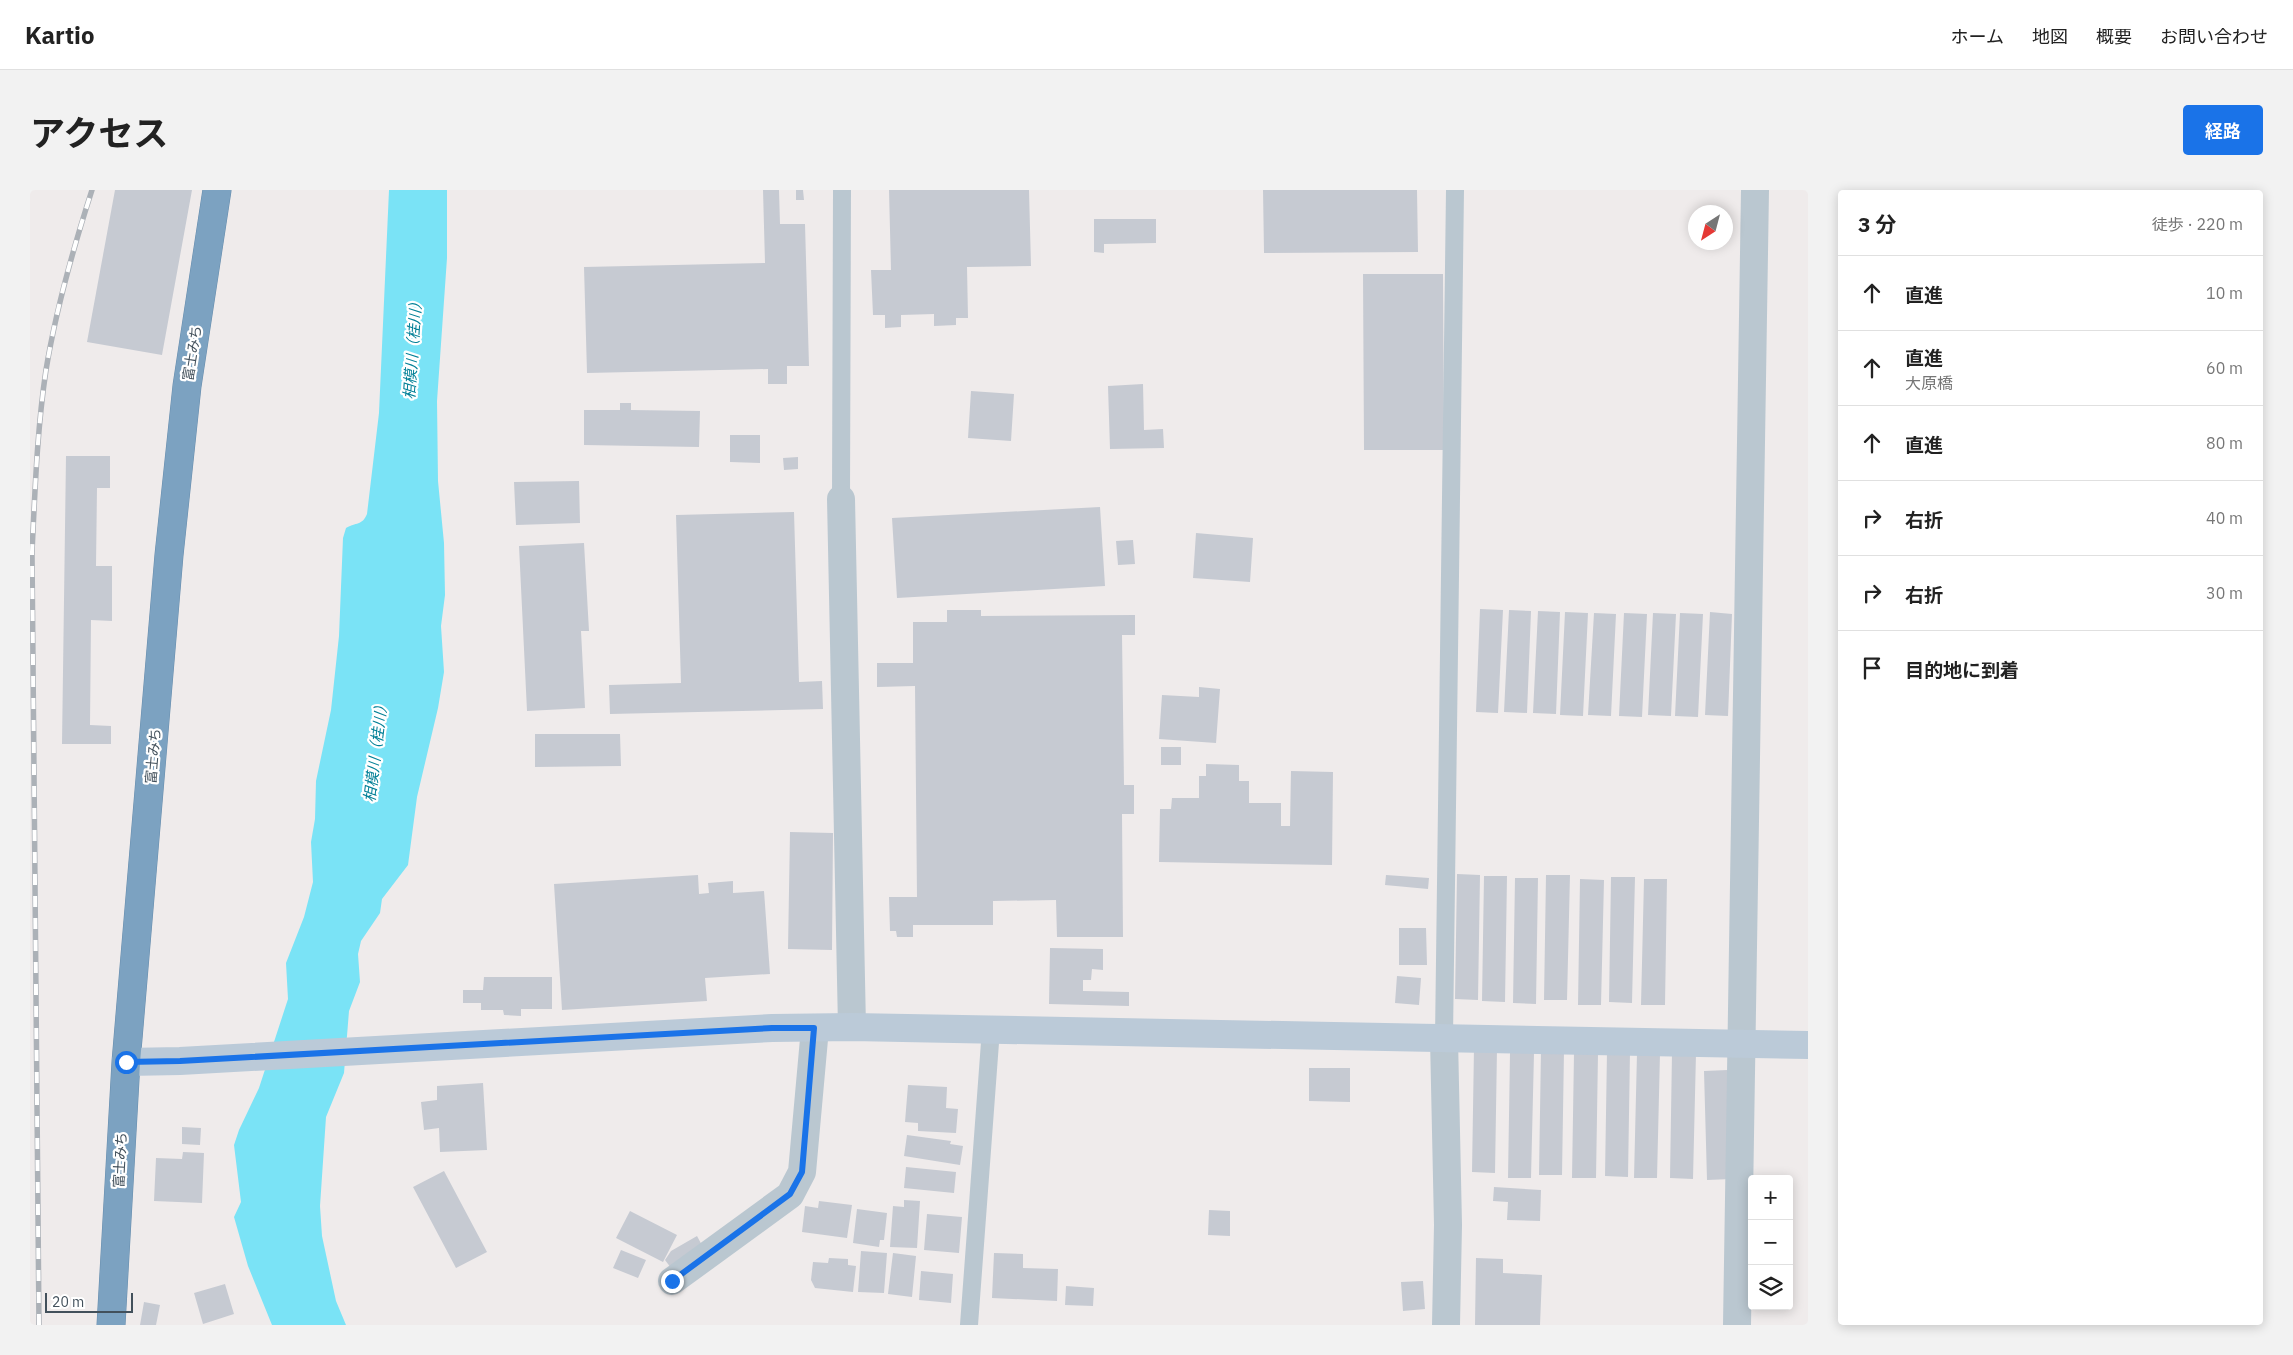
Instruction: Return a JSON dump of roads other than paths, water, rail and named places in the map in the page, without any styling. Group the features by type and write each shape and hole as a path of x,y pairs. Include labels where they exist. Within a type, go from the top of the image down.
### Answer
{"highway":[{"name":"富士みち","path":"111,1325 126,1062 170,555 185,406 218,190"}],"street":[{"path":"1737,1325 1755,190"},
{"path":"841,500 852,1027"},
{"path":"126,1062 180,1061 772,1028 852,1027 1808,1045"},
{"path":"672,1281 790,1194 802,1172 814,1028"},
{"path":"1444,1038 1448,1225 1446,1325"}],"lane":[{"path":"841,500 842,190"},
{"path":"1444,1038 1455,190"},
{"path":"969,1325 991,1029"}],"water":[{"name":"相模川（桂川）","path":"389,190 447,190 447,258 437,401 438,481 444,543 445,595 441,626 444,672 438,708 417,797 408,865 382,899 380,913 361,941 358,954 360,982 349,1011 344,1073 326,1117 320,1206 322,1236 336,1301 346,1325 272,1325 248,1266 234,1217 241,1202 234,1145 259,1088 288,999 286,963 304,917 313,882 311,842 315,819 316,781 331,710 339,636 343,538 346,528 361,522 367,514 379,413"}],"railway":[{"path":"39,1325 32,552 35,483 46,370 66,279 92,190"}]}
